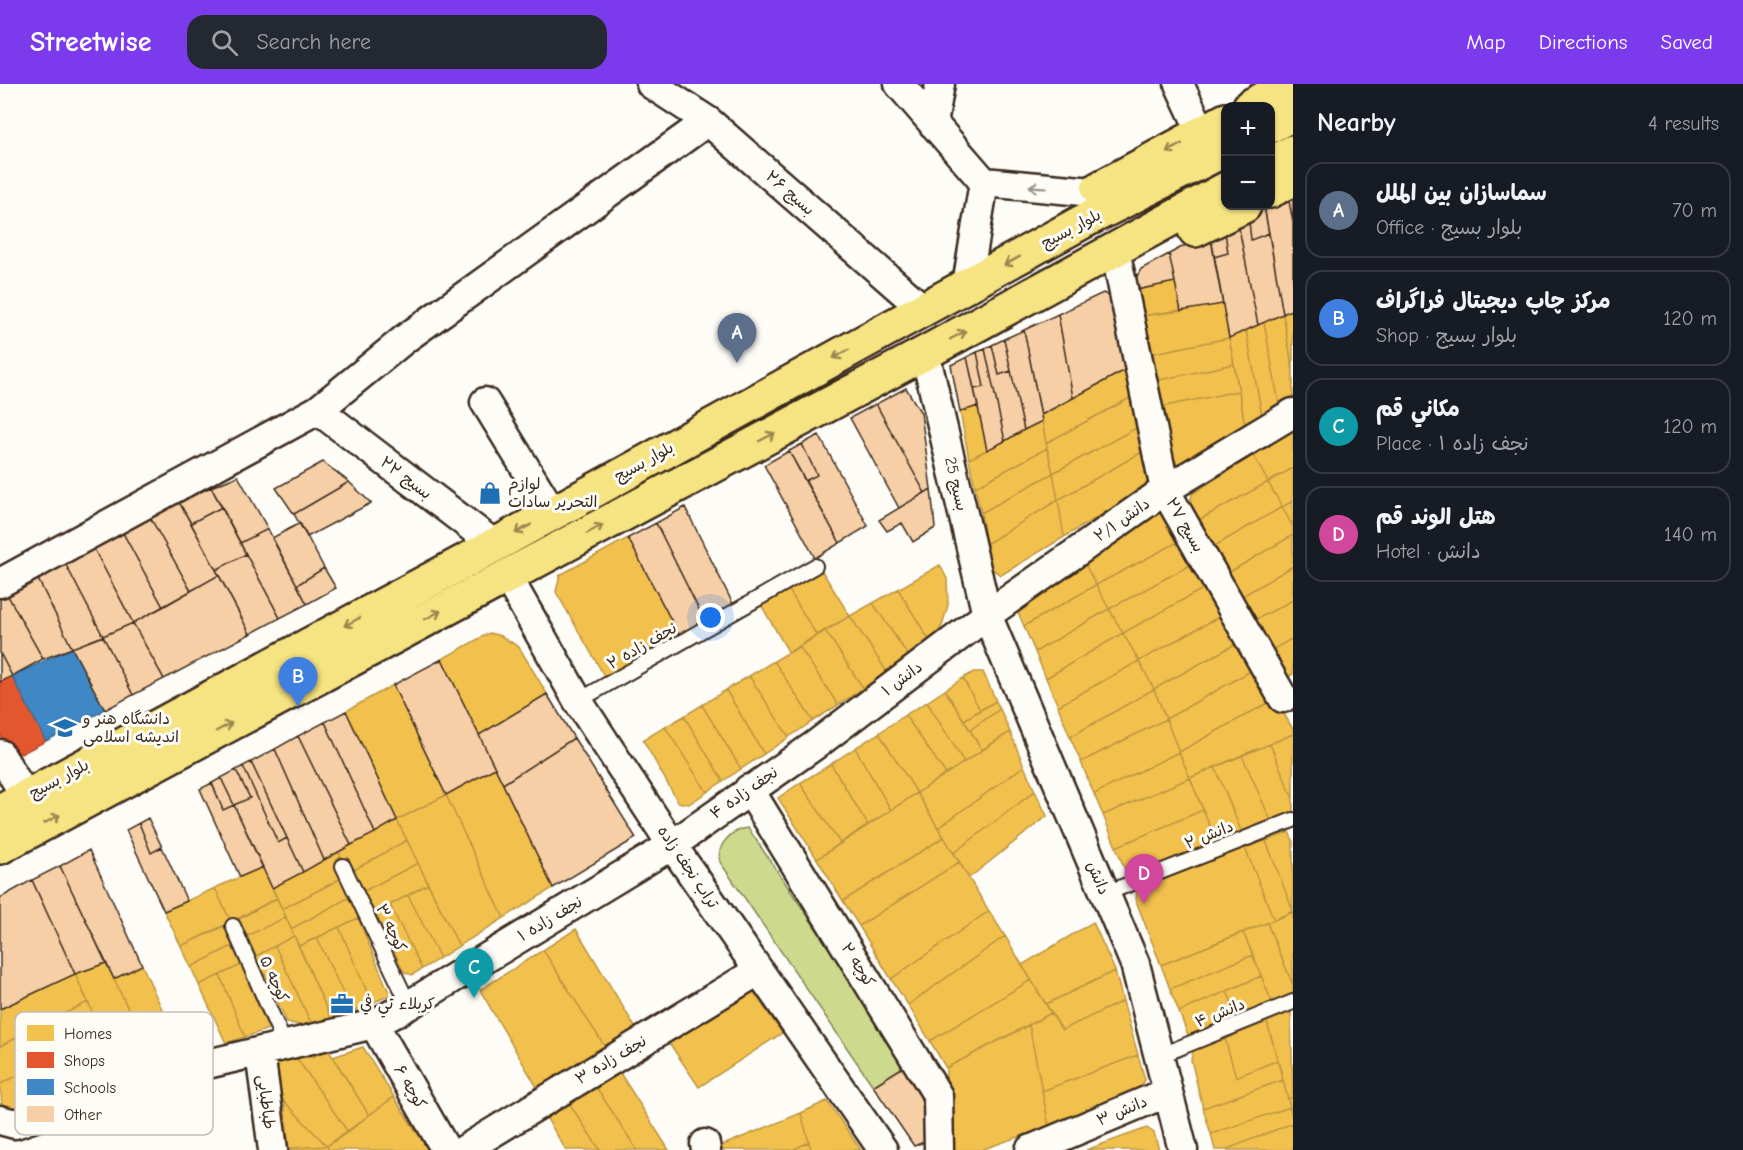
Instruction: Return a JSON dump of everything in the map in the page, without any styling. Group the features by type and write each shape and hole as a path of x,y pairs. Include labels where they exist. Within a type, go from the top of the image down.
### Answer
{"main road":[{"path":"1258,102 1292,84"},
{"path":"1275,123 1293,114"},
{"path":"1082,222 1093,192 1218,134"},
{"name":"بلوار بسیج","path":"13,804 495,545 1082,222 1218,134"},
{"path":"1275,161 1293,152"},
{"path":"1275,188 1293,179"},
{"name":"بلوار بسیج","path":"0,847 925,353 1109,262 1221,192"},
{"path":"1109,262 1141,256 1236,210"}],"street":[{"name":"بسیج ۲۶","path":"651,84 708,121 923,309"},
{"path":"899,84 984,182 1093,192"},
{"path":"933,124 940,84"},
{"path":"1179,84 1218,134"},
{"path":"0,583 318,410 406,338 708,121"},
{"path":"967,285 984,182"},
{"name":"بسیج ۲۷","path":"1109,262 1165,490 1283,698"},
{"name":"بسیج 25","path":"925,353 987,615"},
{"path":"485,402 553,513"},
{"name":"بسیج ۲۲","path":"318,410 495,545"},
{"name":"دانش ۲/۱","path":"987,615 1165,490 1293,413"},
{"name":"تراب نجف زاده","path":"507,576 578,701 672,845 883,1150"},
{"name":"دانش ۱","path":"818,743 987,615"},
{"name":"دانش","path":"987,615 1135,964 1183,1150"},
{"name":"نجف زاده ۴","path":"672,845 749,789 818,743"},
{"path":"0,754 13,804"},
{"name":"کوچه ۲","path":"749,789 938,1096 939,1150"},
{"name":"نجف زاده ۱","path":"213,1064 374,1024 672,845"},
{"name":"نجف زاده ۳","path":"464,1150 758,971"},
{"name":"کوچه ۶","path":"374,1024 446,1150"},
{"name":"طباطبایی","path":"273,1050 273,1150"},
{"name":"دانش ۳","path":"1037,1147 1168,1092"},
{"name":"نجف زاده ۱","path":"0,1120 15,1124"}],"lane":[{"name":"نجف زاده ۲","path":"578,701 815,566"},
{"name":"دانش ۲","path":"1104,894 1293,820"},
{"name":"کوچه ۳","path":"343,866 409,1005"},
{"name":"کوچه ۵","path":"233,926 273,1050"},
{"name":"دانش ۴","path":"1159,1056 1293,1002"}],"green space":[{"path":"748,828 908,1064 873,1086 720,862 720,850 726,839 736,831"}],"building: Homes":[{"path":"1175,282 1181,311 1141,316 1136,290"},
{"path":"1223,304 1229,338 1149,354 1141,316"},
{"path":"1293,309 1293,371 1283,314"},
{"path":"1283,314 1293,371 1293,396 1279,404 1264,322"},
{"path":"1264,322 1279,404 1262,415 1246,330"},
{"path":"1246,330 1262,415 1245,425 1229,338"},
{"path":"1229,338 1234,364 1155,381 1149,354"},
{"path":"1234,364 1239,391 1160,407 1155,381"},
{"path":"1127,369 1132,397 1046,443 1041,415"},
{"path":"1239,391 1245,425 1179,464 1171,458 1160,407"},
{"path":"1132,397 1138,427 1053,473 1046,443"},
{"path":"978,406 987,450 969,459 960,412"},
{"path":"1042,421 1047,448 975,487 969,459"},
{"path":"1138,427 1142,452 1058,500 1053,473"},
{"path":"1293,429 1293,468 1268,482 1253,455"},
{"path":"1047,448 1053,473 981,513 975,487"},
{"path":"1142,452 1148,487 1064,537 1058,500"},
{"path":"1253,455 1268,482 1197,521 1189,507 1192,494"},
{"path":"1293,468 1293,501 1282,507 1268,482"},
{"path":"1053,473 1058,500 986,544 981,513"},
{"path":"1268,482 1282,507 1213,547 1197,521"},
{"path":"1058,500 1064,537 1001,575 990,568 986,544"},
{"path":"1293,501 1293,527 1282,507"},
{"path":"1159,505 1180,541 1096,585 1080,555"},
{"path":"1282,507 1293,527 1293,535 1228,573 1213,547"},
{"path":"1293,535 1293,566 1241,597 1228,573"},
{"path":"628,538 679,635 605,677 556,592 560,575"},
{"path":"1180,541 1194,563 1109,609 1096,585"},
{"path":"1080,555 1096,585 1024,626 1017,610"},
{"path":"1194,563 1208,586 1123,633 1109,609"},
{"path":"940,565 947,579 948,605 942,626 931,643 898,589"},
{"path":"1293,566 1293,600 1255,620 1241,597"},
{"path":"820,568 850,616 817,636 787,587"},
{"path":"1096,585 1109,609 1035,652 1024,626"},
{"path":"1208,586 1224,614 1139,661 1123,633"},
{"path":"787,587 817,636 789,653 760,603"},
{"path":"898,589 931,643 909,657 873,603"},
{"path":"1293,600 1293,638 1272,650 1255,620"},
{"path":"873,603 909,657 887,672 850,616"},
{"path":"1109,609 1123,633 1046,678 1035,652"},
{"path":"1224,614 1241,641 1154,689 1139,661"},
{"path":"850,616 887,672 863,688 825,630"},
{"path":"825,630 863,688 838,705 799,646"},
{"path":"489,633 501,636 519,647 547,694 479,735 442,659"},
{"path":"1123,633 1139,661 1058,706 1046,678"},
{"path":"1293,638 1293,674 1288,677 1272,650"},
{"path":"1241,641 1256,668 1166,719 1154,689"},
{"path":"799,646 838,705 813,721 774,661"},
{"path":"774,661 813,721 789,737 749,676"},
{"path":"1139,661 1154,689 1070,737 1058,706"},
{"path":"1256,668 1275,699 1179,752 1166,719"},
{"path":"974,672 983,672 996,701 980,710 963,678"},
{"path":"749,676 789,737 764,754 726,690"},
{"path":"963,678 980,710 964,720 945,690"},
{"path":"393,685 446,795 397,820 346,711"},
{"path":"1154,689 1166,719 1081,762 1070,737"},
{"path":"726,690 764,754 741,769 702,705"},
{"path":"945,690 982,750 964,762 927,702"},
{"path":"1275,699 1293,729 1293,734 1190,778 1179,752"},
{"path":"996,701 1000,709 970,730 964,720"},
{"path":"927,702 964,762 946,774 905,715"},
{"path":"702,705 741,769 723,781 684,716"},
{"path":"1000,709 1010,732 982,750 970,730"},
{"path":"905,715 946,774 917,793 879,733"},
{"path":"684,716 723,781 707,792 665,727"},
{"path":"1166,719 1179,752 1094,794 1081,762"},
{"path":"665,727 707,792 689,804 678,802 643,740"},
{"path":"1010,732 1024,766 938,828 917,793"},
{"path":"879,733 917,793 891,810 855,748"},
{"path":"1293,734 1293,799 1270,744"},
{"path":"1270,744 1293,799 1293,812 1271,821 1242,755"},
{"path":"855,748 891,810 868,825 831,764"},
{"path":"1179,752 1190,778 1103,815 1094,794"},
{"path":"1242,755 1271,821 1242,833 1215,767"},
{"path":"831,764 868,825 840,843 800,783"},
{"path":"1024,766 1035,791 954,853 938,828"},
{"path":"1215,767 1242,833 1217,843 1190,778"},
{"path":"495,768 553,888 504,918 446,795"},
{"path":"1190,778 1203,810 1116,847 1103,815"},
{"path":"800,783 840,843 817,859 778,798"},
{"path":"1035,791 1047,816 969,878 954,853"},
{"path":"917,793 944,837 843,901 817,859"},
{"path":"446,795 504,918 459,946 397,820"},
{"path":"1203,810 1217,843 1146,872 1125,870 1116,847"},
{"path":"397,820 407,840 354,870 348,857 342,860 339,852"},
{"path":"1289,832 1293,841 1293,911 1266,841"},
{"path":"944,837 959,862 859,926 843,901"},
{"path":"407,840 418,863 364,891 354,870"},
{"path":"1266,841 1293,911 1274,920 1245,848"},
{"path":"1245,848 1274,920 1161,965 1136,901 1137,888"},
{"path":"339,852 342,860 336,864 342,878 282,909 272,888"},
{"path":"959,862 989,911 891,979 859,926"},
{"path":"418,863 428,884 375,913 364,891"},
{"path":"263,867 277,898 231,922 215,888"},
{"path":"342,878 350,897 291,929 282,909"},
{"path":"428,884 459,946 440,958 408,895"},
{"path":"215,888 231,922 181,946 164,911"},
{"path":"408,895 440,958 422,969 390,905"},
{"path":"350,897 358,918 299,946 291,929"},
{"path":"277,898 286,917 247,936 239,919"},
{"path":"390,905 422,969 412,975 404,972 375,913"},
{"path":"989,911 1005,936 908,1005 891,979"},
{"path":"1293,912 1293,985 1267,923"},
{"path":"286,917 294,936 256,956 247,936"},
{"path":"358,918 390,995 372,1003 339,927"},
{"path":"1093,922 1115,971 1046,1004 1022,965"},
{"path":"1267,923 1293,985 1293,993 1272,1002 1243,932"},
{"path":"224,926 232,946 191,967 181,946"},
{"path":"339,927 372,1003 352,1012 317,938"},
{"path":"576,929 638,1032 609,1053 543,950"},
{"path":"1243,932 1253,955 1170,989 1161,965"},
{"path":"294,936 332,1021 314,1029 275,946"},
{"path":"1005,936 1031,980 930,1041 908,1005"},
{"path":"317,938 352,1012 332,1021 299,946"},
{"path":"232,946 241,965 199,985 191,967"},
{"path":"275,946 314,1029 287,1022 256,956"},
{"path":"543,950 609,1053 541,1094 480,990"},
{"path":"1253,955 1261,976 1179,1012 1170,989"},
{"path":"106,963 130,1012 92,1012 75,974"},
{"path":"142,965 163,1012 130,1012 114,979"},
{"path":"241,965 268,1029 245,1037 220,975"},
{"path":"1115,971 1123,1001 1062,1030 1046,1004"},
{"path":"75,974 88,1002 68,1012 15,1012 15,1038 0,1046 0,1009"},
{"path":"220,975 245,1037 226,1043 199,985"},
{"path":"1261,976 1272,1002 1237,1016 1227,991"},
{"path":"1031,980 1051,1013 946,1068 930,1041"},
{"path":"748,984 782,1033 699,1087 666,1038"},
{"path":"1227,991 1237,1016 1188,1035 1179,1012"},
{"path":"1123,1001 1138,1055 1042,1091 1029,1025 1051,1013 1062,1030"},
{"path":"88,1002 92,1012 67,1012"},
{"path":"1291,1012 1293,1097 1288,1099 1267,1022"},
{"path":"1267,1022 1278,1060 1236,1077 1225,1039"},
{"path":"1029,1025 1049,1126 981,1150 946,1150 946,1068"},
{"path":"15,1038 15,1077 0,1084 0,1046"},
{"path":"1225,1039 1236,1077 1278,1060 1283,1080 1203,1108 1191,1060 1193,1051"},
{"path":"363,1047 394,1097 369,1115 333,1057"},
{"path":"327,1048 369,1115 348,1132 296,1057 311,1051 313,1057"},
{"path":"1138,1055 1145,1080 1137,1093 1049,1126 1042,1091"},
{"path":"296,1057 348,1132 327,1146 284,1101 273,1082 274,1061"},
{"path":"618,1070 669,1150 637,1150 594,1084"},
{"path":"15,1077 15,1114 11,1115 2,1106 0,1084"},
{"path":"1283,1080 1290,1107 1211,1134 1203,1108"},
{"path":"594,1084 637,1150 600,1150 567,1100"},
{"path":"394,1097 428,1150 329,1150 327,1146"},
{"path":"1293,1097 1293,1118 1288,1099"},
{"path":"567,1100 600,1150 566,1150 544,1114"},
{"path":"284,1101 327,1146 289,1148"},
{"path":"827,1101 861,1150 811,1150 801,1113"},
{"path":"1290,1107 1293,1123 1225,1150 1215,1150 1211,1134"},
{"path":"801,1113 809,1142 792,1150 722,1150 721,1146"},
{"path":"1293,1123 1293,1150 1225,1150"},
{"path":"1147,1128 1154,1133 1159,1150 1086,1150"},
{"path":"809,1142 811,1150 792,1150"},
{"path":"327,1146 329,1150 289,1150 289,1148"}],"building: Shops":[{"path":"12,676 46,741 21,754 5,744 0,734 0,682"}],"building: Schools":[{"path":"72,648 105,710 46,741 12,676"}],"building: Other":[{"path":"1293,188 1293,222 1287,191"},
{"path":"1287,191 1293,222 1293,309 1283,314 1265,210 1275,210 1275,199"},
{"path":"1265,210 1269,233 1251,240 1248,212"},
{"path":"1248,212 1251,240 1269,233 1283,314 1258,325 1237,218"},
{"path":"1237,218 1258,325 1229,338 1214,257 1228,253 1224,225"},
{"path":"1224,225 1228,253 1214,257 1210,232"},
{"path":"1210,232 1223,304 1181,311 1169,254"},
{"path":"1169,254 1175,282 1136,290 1134,282 1141,269"},
{"path":"1103,293 1115,299 1127,369 1073,398 1058,314"},
{"path":"1058,314 1073,398 1041,415 1024,330"},
{"path":"1024,330 1042,421 1024,430 1004,339"},
{"path":"1004,339 1011,371 999,375 992,345"},
{"path":"992,345 999,375 1011,371 1024,430 1005,441 985,349"},
{"path":"985,349 1005,441 987,450 974,389 984,387 977,352"},
{"path":"977,352 984,387 974,389 967,357"},
{"path":"967,357 978,406 960,412 951,365"},
{"path":"906,388 921,413 931,489 925,493 876,404"},
{"path":"876,404 925,493 899,508 850,418"},
{"path":"819,435 868,526 840,543 805,481 817,475 802,444"},
{"path":"802,444 817,475 805,481 789,451"},
{"path":"789,451 840,543 815,558 764,465"},
{"path":"323,462 349,482 294,514 276,488"},
{"path":"238,476 268,529 240,543 211,487"},
{"path":"349,482 371,503 307,537 294,514"},
{"path":"211,487 222,507 191,523 179,502"},
{"path":"931,489 935,528 913,542 902,523 887,531 879,520"},
{"path":"179,502 219,575 191,591 150,517"},
{"path":"222,507 246,554 216,570 191,523"},
{"path":"685,507 733,604 704,620 656,523"},
{"path":"150,517 191,591 163,607 122,531"},
{"path":"300,523 324,568 297,585 272,538"},
{"path":"656,523 704,620 679,635 628,538"},
{"path":"268,529 307,604 280,618 240,543"},
{"path":"122,531 163,607 133,623 93,547"},
{"path":"93,547 133,623 103,636 65,563"},
{"path":"246,554 280,618 250,634 216,570"},
{"path":"65,563 103,636 72,648 37,577"},
{"path":"324,568 336,588 307,604 297,585"},
{"path":"219,575 250,634 164,679 133,623"},
{"path":"37,577 72,648 43,659 7,594"},
{"path":"7,594 43,659 12,676 0,653 0,598"},
{"path":"133,623 164,679 133,695 103,636"},
{"path":"103,636 133,695 105,710 72,648"},
{"path":"0,653 12,676 0,682"},
{"path":"442,659 495,768 446,795 393,685"},
{"path":"547,694 574,738 503,784 479,735"},
{"path":"346,711 397,820 375,833 325,722"},
{"path":"325,722 375,833 351,845 298,736"},
{"path":"298,736 351,845 324,860 275,749"},
{"path":"574,738 636,838 553,888 503,784"},
{"path":"275,749 324,860 303,872 251,762"},
{"path":"251,762 287,838 278,843 243,766"},
{"path":"243,766 278,843 287,838 303,872 272,888 234,805 250,798 236,770"},
{"path":"236,770 250,798 234,805 221,778"},
{"path":"221,778 234,805 223,810 212,783"},
{"path":"212,783 223,810 234,805 263,867 240,877 200,789"},
{"path":"148,818 162,847 151,853 139,823"},
{"path":"139,823 151,853 162,847 187,901 164,911 126,830"},
{"path":"89,850 142,965 114,979 60,866"},
{"path":"60,866 106,963 75,974 32,880"},
{"path":"32,880 75,974 0,1009 0,898"},
{"path":"908,1064 917,1078 929,1140 914,1146 873,1086"}],"place":[{"name":"سماسازان بین الملل","path":"737,363"},
{"name":"لوازم التحریر سادات","path":"490,493"},
{"name":"مرکز چاپ دیجیتال فراگراف","path":"298,707"},
{"name":"دانشگاه هنر و اندیشه اسلامی","path":"65,728"},
{"name":"هتل الوند قم","path":"1144,904"},
{"name":"مكاني قم","path":"474,998"},
{"name":"كربلاء تي في","path":"342,1004"}]}
